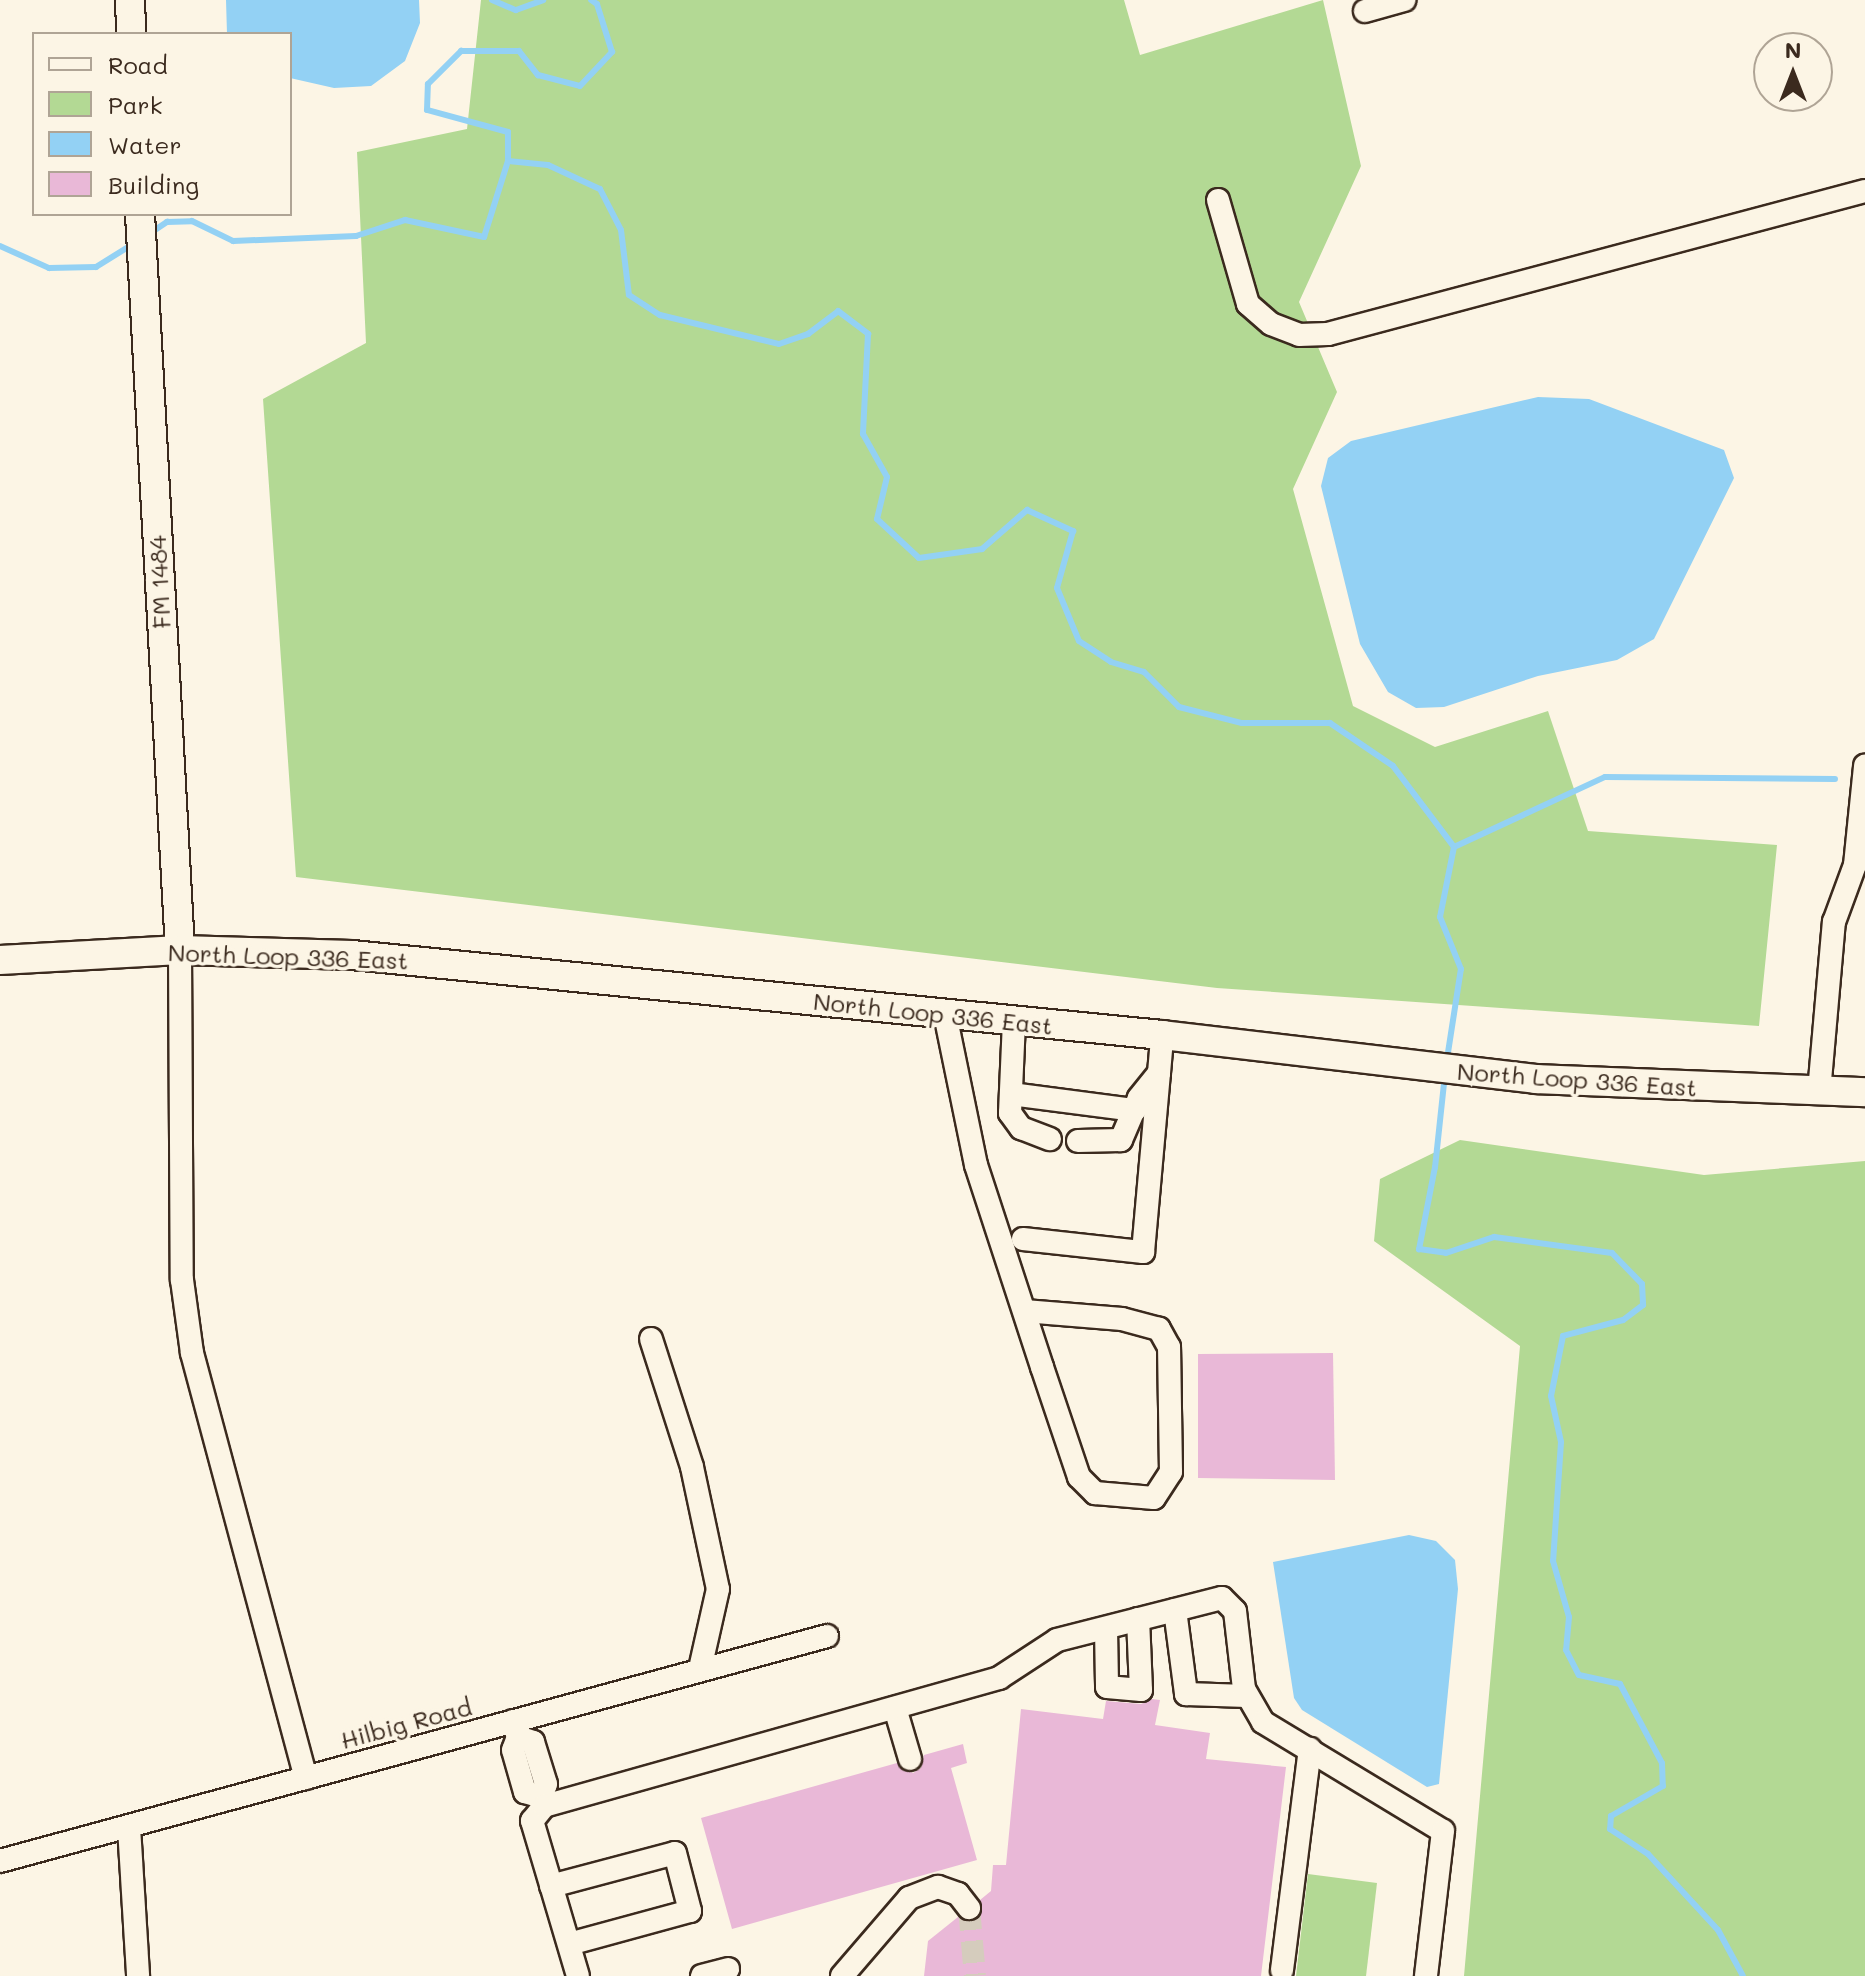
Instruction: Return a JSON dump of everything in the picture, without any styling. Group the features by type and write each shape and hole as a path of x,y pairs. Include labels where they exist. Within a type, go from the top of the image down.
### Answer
{"main road":[{"path":"130,0 131,32"},
{"name":"FM 1484","path":"140,216 180,950"},
{"name":"North Loop 336 East","path":"0,960 180,950 352,955 1162,1035 1536,1079 1865,1092"}],"street":[{"path":"1365,11 1404,0"},
{"path":"1218,200 1248,304 1271,324 1299,335 1328,334 1865,191"},
{"path":"1819,1092 1834,922 1855,865 1865,766"},
{"path":"1855,865 1865,892"},
{"path":"180,950 182,1280 192,1353 306,1778"},
{"path":"945,1014 976,1165 1024,1311 1079,1477 1095,1493 1154,1498 1171,1472 1169,1347 1159,1329 1122,1319 1024,1311"},
{"path":"1014,1021 1010,1113 1021,1128 1050,1139"},
{"path":"1023,1239 1143,1252 1162,1035"},
{"path":"1078,1141 1121,1140 1135,1110 1159,1073"},
{"path":"1011,1094 1135,1110"},
{"path":"651,1339 692,1467 718,1589 700,1669"},
{"path":"542,1801 999,1678 1057,1640 1222,1598 1235,1611 1247,1696 1263,1722 1443,1831 1426,1976"},
{"path":"1175,1610 1186,1694 1247,1696"},
{"path":"1106,1628 1107,1687 1141,1690 1138,1619"},
{"name":"Hilbig Road","path":"0,1861 306,1778 515,1729 700,1669 827,1636"},
{"path":"895,1708 910,1759"},
{"path":"515,1729 533,1742 546,1784 532,1821 578,1976"},
{"path":"1282,1970 1310,1749"},
{"path":"129,1827 138,1976"},
{"path":"551,1886 675,1853 690,1911 569,1944"},
{"path":"842,1976 909,1898 938,1887 958,1894 969,1908"},
{"path":"702,1976 728,1969"}],"green space":[{"path":"481,0 1124,0 1140,55 1323,0 1361,166 1299,302 1337,392 1293,489 1353,706 1435,747 1548,711 1588,831 1777,845 1759,1026 1217,988 296,877 263,399 366,343 357,152 467,129"},
{"path":"1460,1140 1704,1175 1865,1161 1865,1976 1464,1976 1520,1346 1374,1241 1380,1179"},
{"path":"1308,1874 1377,1883 1366,1976 1296,1976"}],"water":[{"path":"226,0 419,0 420,23 405,61 371,86 334,88 292,78 292,32 227,32"},
{"path":"1538,397 1589,399 1724,450 1734,478 1654,639 1617,660 1538,676 1444,707 1416,708 1388,692 1360,644 1321,486 1328,458 1351,441"},
{"path":"1409,1535 1436,1541 1455,1560 1458,1589 1439,1784 1427,1787 1302,1710 1294,1698 1273,1562"}],"building":[{"path":"1333,1353 1335,1480 1198,1478 1198,1354"},
{"path":"1152,1699 1160,1700 1155,1725 1210,1733 1206,1759 1286,1767 1261,1976 924,1976 928,1941 958,1917 970,1922 978,1918 980,1900 991,1891 993,1865 1006,1865 1021,1709 1103,1719 1106,1701 1141,1704"},
{"path":"963,1744 967,1763 951,1768 977,1860 732,1929 701,1818 897,1763 913,1773 921,1768 924,1755"}],"waterway":[{"path":"492,0 516,10 543,0"},
{"path":"508,161 508,132 427,110 428,84 461,51 519,51 538,75 580,86 612,52 597,4 591,0"},
{"path":"149,234 167,222 192,221 233,241 356,236 405,220 484,237 508,161 548,165 600,189 621,230 629,295 660,315 779,344 808,334 838,311 868,334 863,434 887,477 877,519 919,558 982,549 1027,510 1073,531 1057,588 1079,641 1111,662 1144,672 1179,707 1242,723 1330,723 1393,766 1454,847"},
{"path":"0,246 49,268 96,267 133,244"},
{"path":"1454,847 1605,777 1835,779"},
{"path":"1447,1059 1461,969 1440,917 1454,847"},
{"path":"1445,1074 1435,1167 1419,1249 1446,1253 1494,1237 1612,1253 1642,1284 1643,1305 1623,1320 1563,1336 1551,1396 1561,1442 1553,1561 1569,1617 1566,1650 1579,1675 1620,1684 1662,1763 1663,1786 1611,1816 1610,1829 1648,1854 1718,1930 1743,1976"}],"tunnel":[{"path":"969,1908 975,1976"}]}
